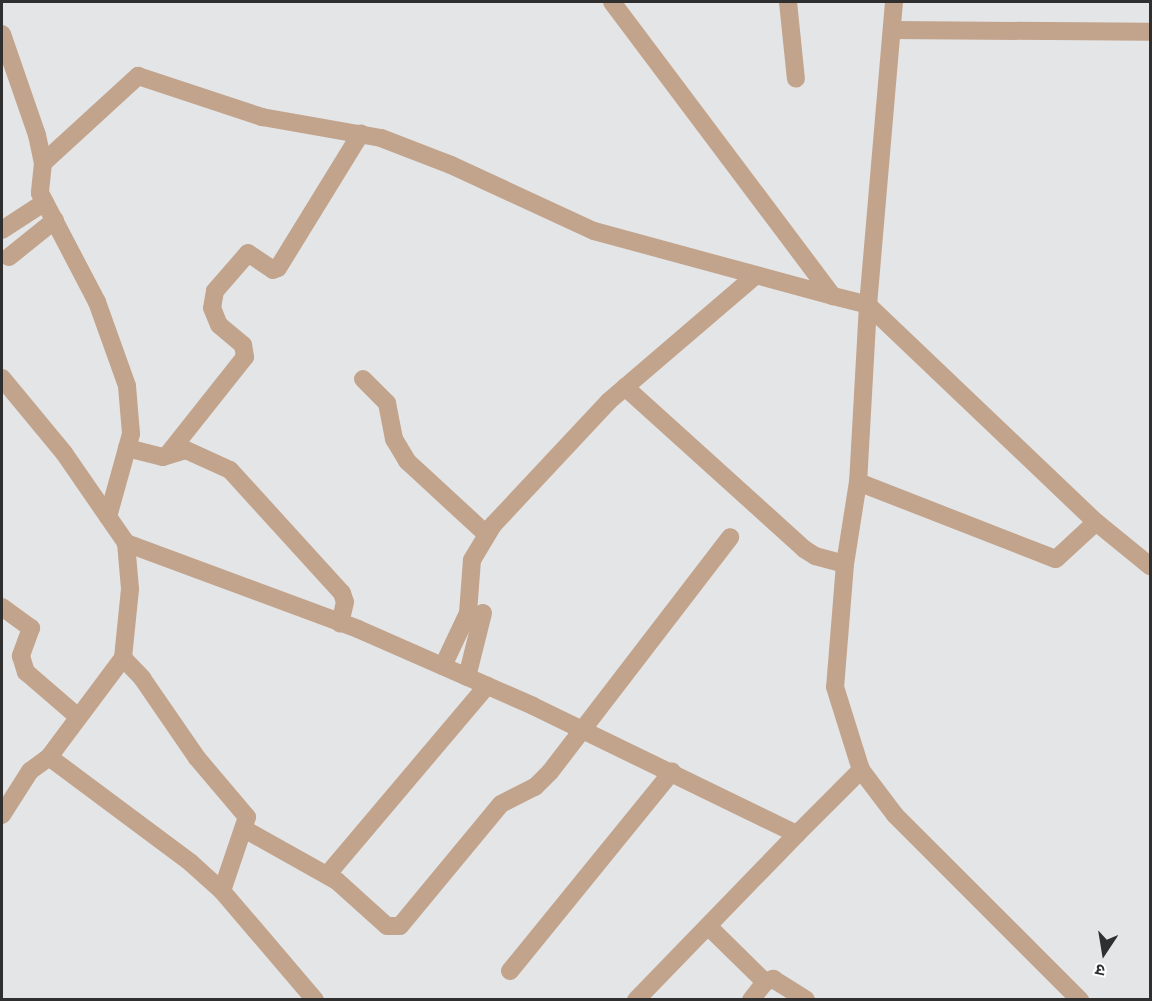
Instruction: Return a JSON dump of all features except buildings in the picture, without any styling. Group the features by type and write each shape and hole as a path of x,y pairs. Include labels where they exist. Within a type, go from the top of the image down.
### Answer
{"street":[{"path":"612,2 833,296"},
{"path":"788,2 796,79"},
{"path":"894,2 868,305 858,482 845,564 835,687 861,770 895,815 1080,999"},
{"path":"892,30 1150,32"},
{"path":"4,48 43,163 40,193 97,302 127,386 131,434 108,516"},
{"path":"43,163 138,76 262,117 362,133 451,165 594,231 868,305 1096,522 1150,566"},
{"path":"168,454 245,357 243,345 219,325 212,308 215,291 248,253 273,270 278,268 362,133"},
{"path":"2,230 45,202"},
{"path":"9,257 55,220"},
{"path":"443,666 468,613 472,560 486,534 625,387 755,276"},
{"path":"2,378 64,453 126,543 130,589 123,658 77,716 49,757 30,771 2,814"},
{"path":"363,379 387,403 394,439 407,460 486,534"},
{"path":"625,387 804,549 815,556 845,564"},
{"path":"127,448 157,456 186,450 201,454 230,470 256,495 306,558 342,593 345,602 340,623"},
{"path":"858,482 1056,559 1096,522"},
{"path":"246,830 327,875 387,926 400,926 501,804 543,780 584,731 730,537"},
{"path":"126,543 340,623 443,666 672,772 797,834"},
{"path":"2,607 31,628 21,656 26,672 77,716"},
{"path":"467,677 483,613"},
{"path":"123,658 142,678 197,758 247,817 246,830 222,891"},
{"path":"327,875 487,686"},
{"path":"49,757 191,863 222,891 315,999"},
{"path":"636,999 710,927 861,770"},
{"path":"510,971 672,772"},
{"path":"710,927 765,982"},
{"path":"751,999 765,982 778,981 806,999"}]}
